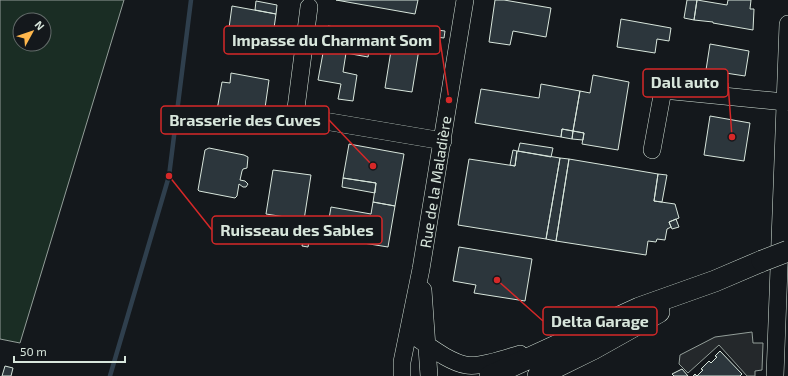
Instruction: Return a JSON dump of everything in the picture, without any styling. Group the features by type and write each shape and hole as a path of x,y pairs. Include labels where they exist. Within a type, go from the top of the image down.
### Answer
{"main road":[{"path":"490,376 639,308 715,281 788,250"},
{"path":"538,376 593,349 715,281"}],"street":[{"name":"Rue de la Maladière","path":"402,376 402,362 422,270 465,0"},
{"path":"309,7 295,116 443,141"},
{"path":"775,376 788,24"},
{"path":"652,150 663,90 785,102"},
{"name":"Rue de la Maladière","path":"422,270 430,376"},
{"path":"409,333 452,360 467,366 491,363 565,341"}],"green space":[{"path":"0,0 124,0 20,343 0,339"}],"shaded area":[{"path":"752,332 753,343 763,343 762,370 755,371 755,376 747,376 719,345 688,373 679,364 680,355 715,337"}],"building":[{"path":"336,0 418,0 415,14"},
{"path":"495,0 504,0 551,8 546,37 513,31 510,45 489,42"},
{"path":"687,0 697,0 694,20 684,18"},
{"path":"697,0 727,5 728,0 751,0 750,9 754,9 753,30 713,22 694,20"},
{"path":"256,1 277,5 276,14 255,10"},
{"path":"232,6 276,14 273,35 255,32 256,30 247,29 247,31 229,28"},
{"path":"621,19 671,28 669,41 657,39 655,53 617,47"},
{"path":"328,26 372,33 368,57 346,53 343,72 357,75 353,101 338,99 341,84 318,80"},
{"path":"437,30 445,31 444,38 436,37"},
{"path":"394,32 421,37 412,92 385,88"},
{"path":"710,44 749,51 745,76 706,70"},
{"path":"231,73 269,80 265,108 256,107 254,116 217,110 222,82 230,83"},
{"path":"593,75 629,82 618,150 582,144 584,133 573,131 580,91 590,93"},
{"path":"541,84 580,91 573,131 562,129 561,137 475,123 481,89 539,98"},
{"path":"710,116 750,123 744,161 704,155"},
{"path":"562,129 573,131 572,139 561,137"},
{"path":"573,131 584,133 583,140 572,139"},
{"path":"520,143 553,148 551,157 518,151"},
{"path":"349,144 404,154 395,206 373,202 376,183 343,178"},
{"path":"209,148 248,157 247,168 243,169 240,180 245,181 248,184 246,187 243,187 239,184 237,196 235,198 198,190 205,150"},
{"path":"513,150 517,151 515,166 510,165"},
{"path":"517,151 560,158 546,239 458,225 469,159 515,166"},
{"path":"560,158 569,159 556,241 546,239"},
{"path":"569,159 658,174 654,201 675,204 679,218 669,222 671,227 667,229 665,240 657,239 656,242 648,241 646,255 556,241"},
{"path":"273,170 311,175 304,220 266,214"},
{"path":"658,174 667,175 662,202 654,201"},
{"path":"343,178 376,183 375,193 342,187"},
{"path":"373,202 395,206 388,247 326,237 331,207 371,214"},
{"path":"676,219 679,227 672,229 669,222"},
{"path":"304,236 310,237 308,247 302,246"},
{"path":"459,247 532,259 525,301 474,293 476,285 453,281"},
{"path":"720,351 742,374 740,376 697,376 703,370 701,369 709,361 711,363 717,357 715,356"},
{"path":"5,366 13,368 11,376 2,376"},
{"path":"682,369 688,376 674,376 672,374"}],"waterway":[{"path":"110,376 169,176 191,0"}],"place":[{"name":"Impasse du Charmant Som","path":"449,100"},
{"name":"Dall auto","path":"732,137"},
{"name":"Brasserie des Cuves","path":"373,166"},
{"name":"Ruisseau des Sables","path":"169,176"},
{"name":"Delta Garage","path":"497,280"}]}
